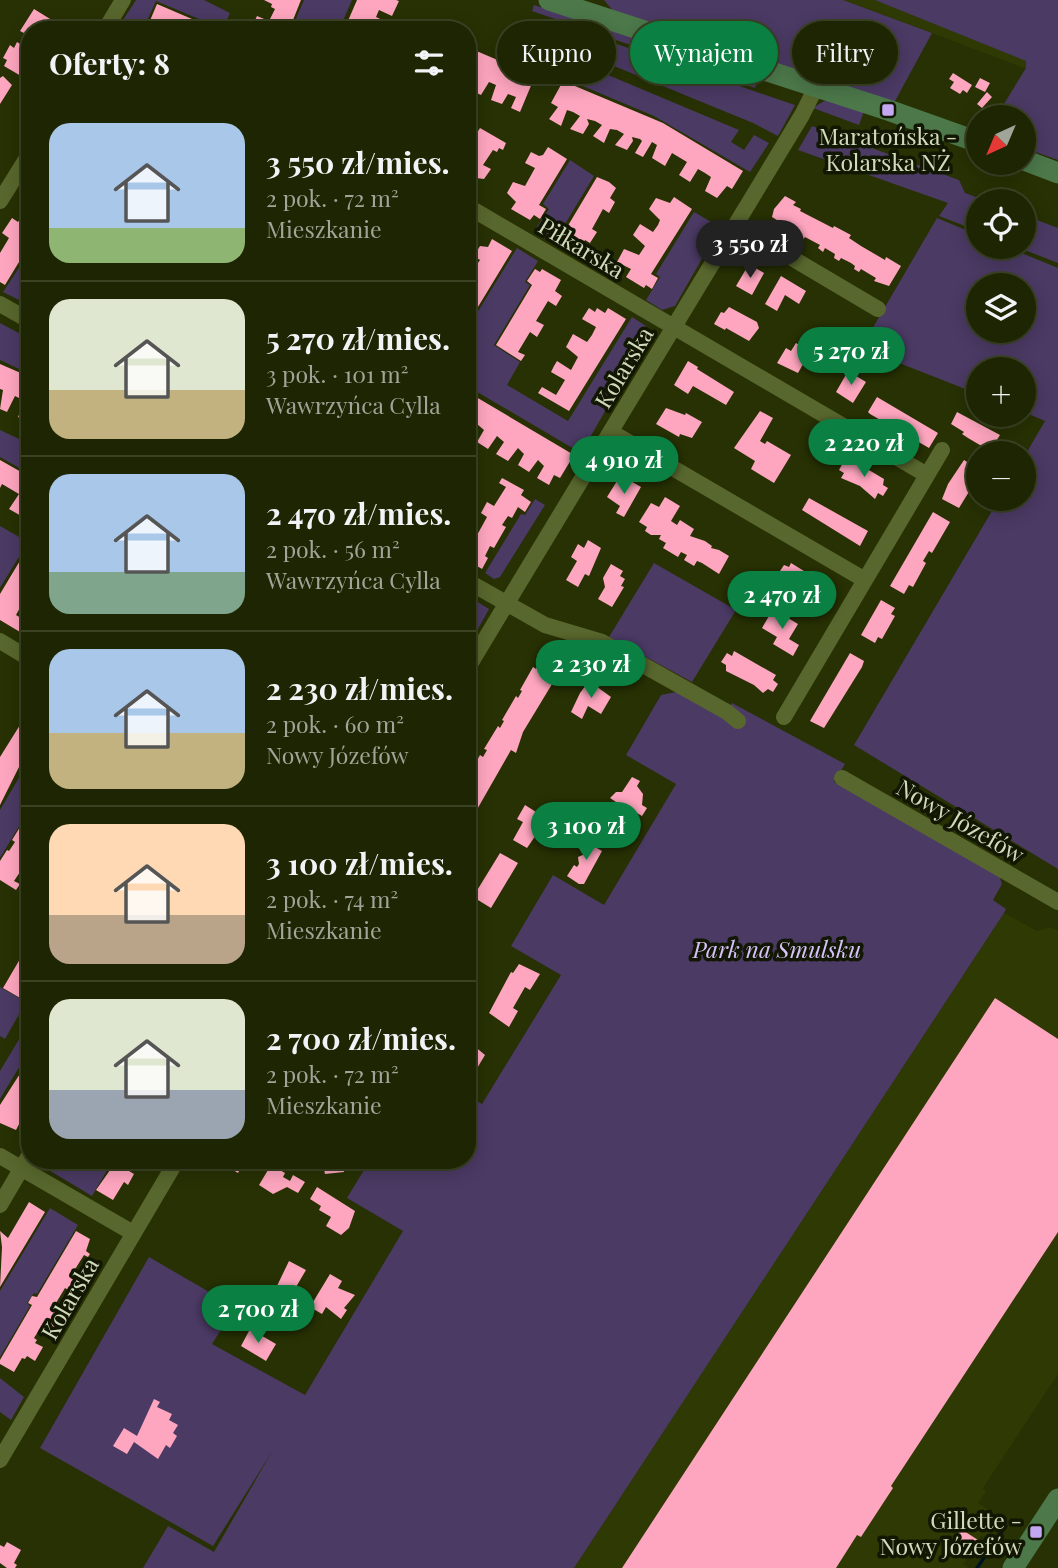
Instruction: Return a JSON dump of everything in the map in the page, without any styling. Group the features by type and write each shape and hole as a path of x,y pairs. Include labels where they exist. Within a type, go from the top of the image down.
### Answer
{"main road":[{"path":"562,2 966,138"},
{"path":"1036,165 1058,173"},
{"path":"1013,1568 1058,1499"}],"street":[{"path":"110,21 123,0"},
{"name":"Kolarska","path":"476,654 802,115 816,86"},
{"path":"0,201 21,167"},
{"name":"Piłkarska","path":"476,211 927,475"},
{"path":"736,225 878,309"},
{"path":"0,304 21,316"},
{"path":"611,432 865,580"},
{"path":"784,717 942,450"},
{"path":"476,586 545,625 602,642 727,712 738,721"},
{"path":"0,641 21,654"},
{"name":"Nowy Józefów","path":"842,778 1030,894 1058,902"},
{"path":"0,1156 21,1160"},
{"path":"0,1205 21,1169"},
{"path":"38,1169 133,1233"},
{"name":"Kolarska","path":"0,1460 172,1169"}],"shaded area":[{"path":"843,0 1058,0 1058,81 932,33"},
{"path":"1004,913 1037,931 1050,927 1058,931 1058,1374 983,1488 986,1491 978,1503 1003,1519 989,1540 981,1536 963,1564 969,1568 574,1568"}],"green space":[{"path":"136,0 204,0 230,13 226,21 204,21 156,1 147,21 122,21"},
{"path":"304,0 352,0 343,21 295,21"},
{"path":"604,0 843,0 932,33 894,103 835,84 898,84 898,21 792,21 792,70 778,66 778,21 639,21 615,13"},
{"path":"875,0 1058,0 1058,160 1036,152 1036,105 1003,105 1026,68 1026,61"},
{"path":"534,5 584,21 561,21 532,11"},
{"path":"616,31 630,36 630,45 616,40"},
{"path":"616,44 630,49 630,73 616,67"},
{"path":"616,78 739,130 731,142 744,150 754,135 769,143 750,172 654,116 578,84 616,84"},
{"path":"658,84 734,84 795,105 778,136"},
{"path":"824,101 864,111 859,125 813,108"},
{"path":"812,126 959,180 966,193 966,226 939,216 948,203 798,150"},
{"path":"570,160 594,176 553,244 534,231 549,209 543,204"},
{"path":"694,212 720,227 675,306 662,310 646,300 660,277 656,274"},
{"path":"937,218 966,230 966,259 1036,259 1058,268 1058,869 854,745 992,511 1036,511 1036,441 1033,441 1045,421 1036,417 1036,357 966,357 966,389 861,348"},
{"path":"1036,220 1058,228 1058,263 1036,254"},
{"path":"517,248 538,261 525,282 530,285 494,345 520,362 507,385 568,421 632,317 646,326 649,335 581,453 476,391 476,314"},
{"path":"21,265 21,301 3,292"},
{"path":"0,323 21,334 21,370 0,360"},
{"path":"0,430 21,440 21,469 0,457"},
{"path":"535,499 545,505 500,577 494,579 485,573 521,514 525,515"},
{"path":"0,526 21,538 21,554 0,588"},
{"path":"654,563 736,610 692,682 609,637"},
{"path":"476,601 489,609 476,633"},
{"name":"Park na Smulsku","path":"676,692 727,712 732,703 845,764 834,782 999,875 1002,884 993,900 1006,909 1004,913 574,1568 143,1568 168,1526 214,1552 273,1450 213,1546 40,1448 149,1257 235,1307 212,1344 305,1395 403,1231 347,1198 365,1169 476,1169 476,1101 482,1104 561,975 511,946 553,875 604,905 676,784 626,755 661,695"},
{"path":"21,774 21,823 0,858 0,810"},
{"path":"0,987 21,999 21,1011 5,1039 0,1036"},
{"path":"21,1036 21,1064 0,1099 0,1071"},
{"path":"47,1169 108,1169 92,1196"},
{"path":"50,1208 78,1225 37,1294 34,1293 27,1303 30,1306 0,1357 0,1291"},
{"path":"0,1378 24,1397 11,1420 0,1412"}],"building":[{"path":"264,0 301,0 293,21 269,21 275,9 271,7 272,4"},
{"path":"357,0 399,1 392,16 379,10 376,17 385,21 348,21"},
{"path":"157,4 197,21 150,21"},
{"path":"34,9 53,21 26,21"},
{"path":"257,16 269,21 255,21"},
{"path":"17,42 21,44 21,76 4,66 7,60 3,58 10,45 14,48"},
{"path":"476,51 497,60 497,84 532,84 520,112 511,108 516,97 508,94 502,104 491,100 496,85 489,82 481,95 476,93"},
{"path":"953,73 972,85 967,93 963,90 960,94 950,88 954,82 949,79"},
{"path":"3,76 12,85 0,104 0,78"},
{"path":"980,78 990,83 985,92 975,87"},
{"path":"561,84 570,84 663,123 743,171 732,189 727,186 717,198 705,191 711,177 705,173 698,169 690,182 679,175 687,162 672,153 665,166 652,158 657,145 652,142 643,157 635,153 642,141 640,139 632,137 633,141 627,150 615,145 624,134 617,130 610,129 604,143 593,136 602,125 595,121 587,119 589,124 583,134 570,129 580,116 567,110 561,126 549,119 558,107 551,103"},
{"path":"987,92 992,97 985,105 977,104"},
{"path":"480,128 506,143 503,150 493,150 483,165 491,169 484,179 476,178 476,134"},
{"path":"548,147 567,159 539,205 546,209 540,219 534,215 530,220 511,209 516,202 507,193 513,182 525,186 535,168 525,163 531,152 543,155"},
{"path":"597,177 616,188 610,198 615,202 609,213 603,209 592,229 597,232 590,243 585,240 579,250 560,239"},
{"path":"785,196 796,202 793,205 801,209 800,211 851,235 849,238 861,246 901,266 889,286 874,281 876,278 861,269 859,272 854,269 855,266 841,258 839,261 834,258 835,254 825,248 823,252 818,248 820,245 805,237 803,240 799,234 772,217 774,209"},
{"path":"674,197 692,209 651,274 658,278 652,289 646,285 644,288 626,277 631,269 617,262 624,249 639,255 645,246 633,235 640,224 653,232 658,225 660,220 649,209 656,198 670,203"},
{"path":"12,218 18,222 21,218 21,259 5,285 0,282 0,253 9,238 2,233"},
{"path":"492,239 512,251 476,310 476,266 480,260 476,257 476,253 480,246 488,247"},
{"path":"749,264 764,273 752,295 736,286"},
{"path":"535,269 540,272 542,269 561,280 555,291 562,296 556,306 548,301 536,321 544,325 537,337 530,332 518,352 525,355 521,361 496,345 532,285 527,281"},
{"path":"781,276 806,291 799,304 785,295 777,311 765,304"},
{"path":"729,307 757,322 759,328 749,341 714,324 721,312 724,313"},
{"path":"589,308 595,312 597,308 605,313 608,308 626,319 569,411 538,393 542,387 556,395 565,380 551,372 557,361 571,370 578,357 566,347 573,334 587,342 592,335 596,327 582,319"},
{"path":"796,343 810,352 798,373 777,363 786,348 791,351"},
{"path":"688,361 734,392 726,405 693,386 688,394 674,385"},
{"path":"0,364 21,373 21,399 15,396 7,412 0,409 3,390 0,389"},
{"path":"848,371 866,382 853,403 836,392"},
{"path":"476,397 574,455 560,478 554,475 549,485 537,478 544,466 538,460 529,472 518,465 524,454 518,448 508,461 496,454 504,442 497,436 488,449 477,442 484,430 477,424"},
{"path":"877,397 938,433 929,448 870,414 868,412"},
{"path":"666,408 685,415 686,413 702,422 692,438 680,434 679,437 656,424"},
{"path":"760,411 773,418 760,441 765,444 767,441 791,455 774,483 751,469 755,461 734,448"},
{"path":"957,412 966,417 966,427 985,427 1000,435 996,441 974,441 951,424"},
{"path":"0,460 21,472 21,516 9,509 19,494 2,484 0,488"},
{"path":"852,460 884,479 883,485 888,488 883,496 878,493 875,499 860,486 841,478 844,473 839,470 844,461 849,464"},
{"path":"964,460 966,461 966,497 959,508 942,499 948,484"},
{"path":"502,478 524,490 521,495 531,502 525,512 518,507 512,518 508,516 502,525 506,527 494,548 490,546 482,569 476,565 476,537 487,517 481,513 487,502 494,506 506,487 499,483"},
{"path":"627,479 641,487 624,517 616,513 620,506 607,497 617,481 623,485"},
{"path":"665,497 680,506 671,521 677,525 680,520 694,529 690,536 705,541 711,548 729,556 719,574 697,561 694,566 684,560 687,555 681,552 678,557 663,548 666,543 659,539 661,535 651,535 645,531 647,527 639,522 651,503 659,507"},
{"path":"809,498 868,531 860,546 802,510"},
{"path":"933,512 950,522 932,553 929,551 923,561 926,563 913,587 909,585 904,594 890,586"},
{"path":"588,540 601,548 589,576 585,574 578,587 566,580 577,561 571,557 578,544 584,548"},
{"path":"21,559 21,606 16,615 21,618 20,632 0,620 0,594"},
{"path":"791,563 825,584 823,588 828,591 823,599 818,596 815,602 803,595 804,592 780,582 784,576 778,574 784,565 789,567"},
{"path":"611,564 623,571 620,576 625,579 621,586 624,587 612,607 598,599 605,587 603,578"},
{"path":"881,600 895,608 891,614 895,616 882,639 878,637 875,643 861,635"},
{"path":"773,609 798,624 789,639 799,645 793,656 773,644 777,637 762,628"},
{"path":"544,649 566,661 523,732 516,753 511,750 476,811 476,762 480,755 483,757 487,750 484,749 498,726 500,728 516,696 518,698 533,667 536,669 540,662 537,661"},
{"path":"734,651 776,675 773,680 778,684 773,692 768,689 763,693 754,685 726,671 726,665 721,662 727,653 732,656"},
{"path":"850,653 864,661 862,667 824,728 810,721"},
{"path":"589,681 611,697 601,714 588,706 582,719 571,712"},
{"path":"21,723 21,763 0,805 0,757"},
{"path":"632,777 640,781 637,786 643,794 642,805 647,808 642,816 625,806 618,825 606,818 616,802 610,798 616,792 622,792"},
{"path":"525,805 547,819 527,848 513,840 523,822 517,819"},
{"path":"21,825 21,870 14,881 20,884 16,890 0,880 0,861 15,842 12,840"},
{"path":"591,836 599,840 595,847 602,851 584,884 579,884 567,876 574,865 577,867 579,864 578,857 585,854 581,852"},
{"path":"500,853 518,863 491,908 476,899 476,892"},
{"path":"21,957 21,998 3,988"},
{"path":"519,964 540,974 530,990 525,987 513,1008 518,1011 509,1027 489,1013 511,972 513,973"},
{"path":"995,998 1058,1039 1058,1232 891,1486 893,1488 861,1537 857,1535 836,1568 622,1568"},
{"path":"476,1048 485,1055 476,1070"},
{"path":"21,1072 21,1120 16,1130 0,1123 0,1105"},
{"path":"111,1169 130,1169 129,1171 134,1174 128,1185 124,1182 113,1200 96,1190"},
{"path":"269,1169 278,1169 285,1173 283,1177 290,1181 293,1175 305,1182 298,1193 287,1187 273,1194 259,1185"},
{"path":"324,1169 344,1169 344,1172 325,1174"},
{"path":"317,1187 355,1211 349,1228 341,1235 326,1226 331,1217 319,1210 321,1206 310,1199"},
{"path":"29,1202 45,1212 0,1287 0,1231 8,1238"},
{"path":"76,1231 90,1239 86,1251 90,1254 88,1257 84,1255 72,1274 83,1280 75,1294 65,1288 53,1308 63,1314 55,1328 44,1322 34,1338 37,1340 35,1343 43,1347 35,1361 27,1356 22,1358 14,1372 0,1364 0,1360 32,1305 28,1303 32,1296 37,1297"},
{"path":"289,1261 306,1270 296,1287 293,1285 288,1294 276,1288"},
{"path":"330,1274 342,1281 338,1288 355,1295 344,1308 347,1310 341,1319 326,1307 322,1314 310,1307"},
{"path":"250,1329 276,1344 266,1361 241,1346"},
{"path":"154,1399 160,1402 157,1407 172,1414 169,1420 178,1425 173,1433 177,1436 170,1448 166,1445 158,1459 134,1442 127,1454 113,1446 124,1428 137,1436"},
{"path":"961,1529 978,1540 966,1558 949,1547"},
{"path":"7,1542 21,1550 14,1563 17,1565 15,1568 7,1568 0,1563 0,1545 4,1547"}],"waterway":[{"path":"977,1568 1005,1527"}],"place":[{"name":"Maratońska - Kolarska NŻ","path":"888,110"},
{"name":"Gillette - Nowy Józefów","path":"1036,1532"}]}
